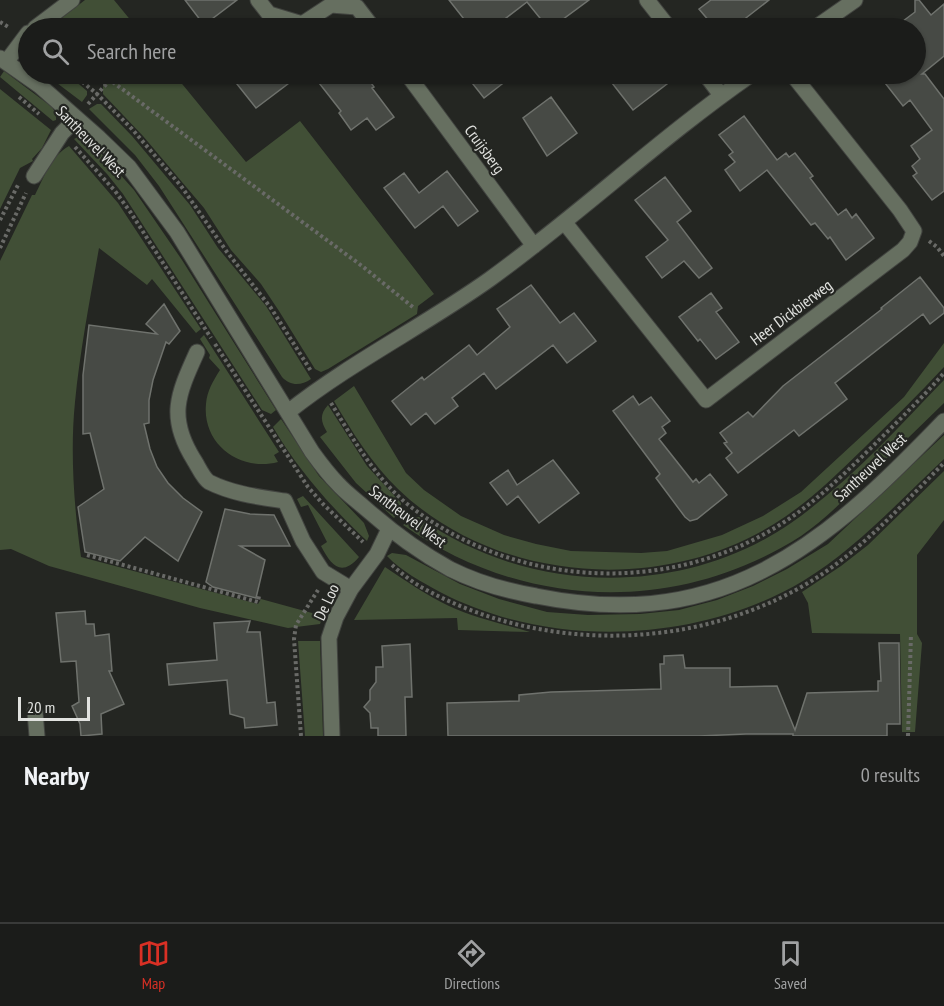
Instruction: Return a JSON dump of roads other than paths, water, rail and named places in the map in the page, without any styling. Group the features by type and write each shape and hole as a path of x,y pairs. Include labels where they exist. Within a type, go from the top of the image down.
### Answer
{"street":[{"path":"48,18 72,0"},
{"path":"258,0 268,14 282,18"},
{"path":"647,0 661,18"},
{"path":"829,18 855,0"},
{"path":"312,18 331,5 357,6 366,18"},
{"path":"3,59 18,43"},
{"name":"Santheuvel West","path":"3,59 18,70"},
{"name":"Santheuvel West","path":"37,84 129,167 177,232 312,452 338,485 389,529 429,557 453,570 489,584 520,593 600,606 665,603 731,585 762,571 831,528 908,459 944,421"},
{"name":"Cruijsberg","path":"413,84 534,246"},
{"path":"713,84 721,95"},
{"path":"288,412 320,387 488,281 565,223 737,84"},
{"name":"Heer Dickbierweg","path":"565,223 706,400 903,250 910,242 914,231 900,210 800,84"},
{"path":"34,176 62,133 76,119"},
{"path":"197,352 182,385 177,409 180,432 188,451 207,481 248,496 285,501 303,541 323,572 351,589"},
{"name":"De Loo","path":"332,736 329,638 336,617 351,589 377,554 389,529"},
{"path":"35,712 37,736"}]}
